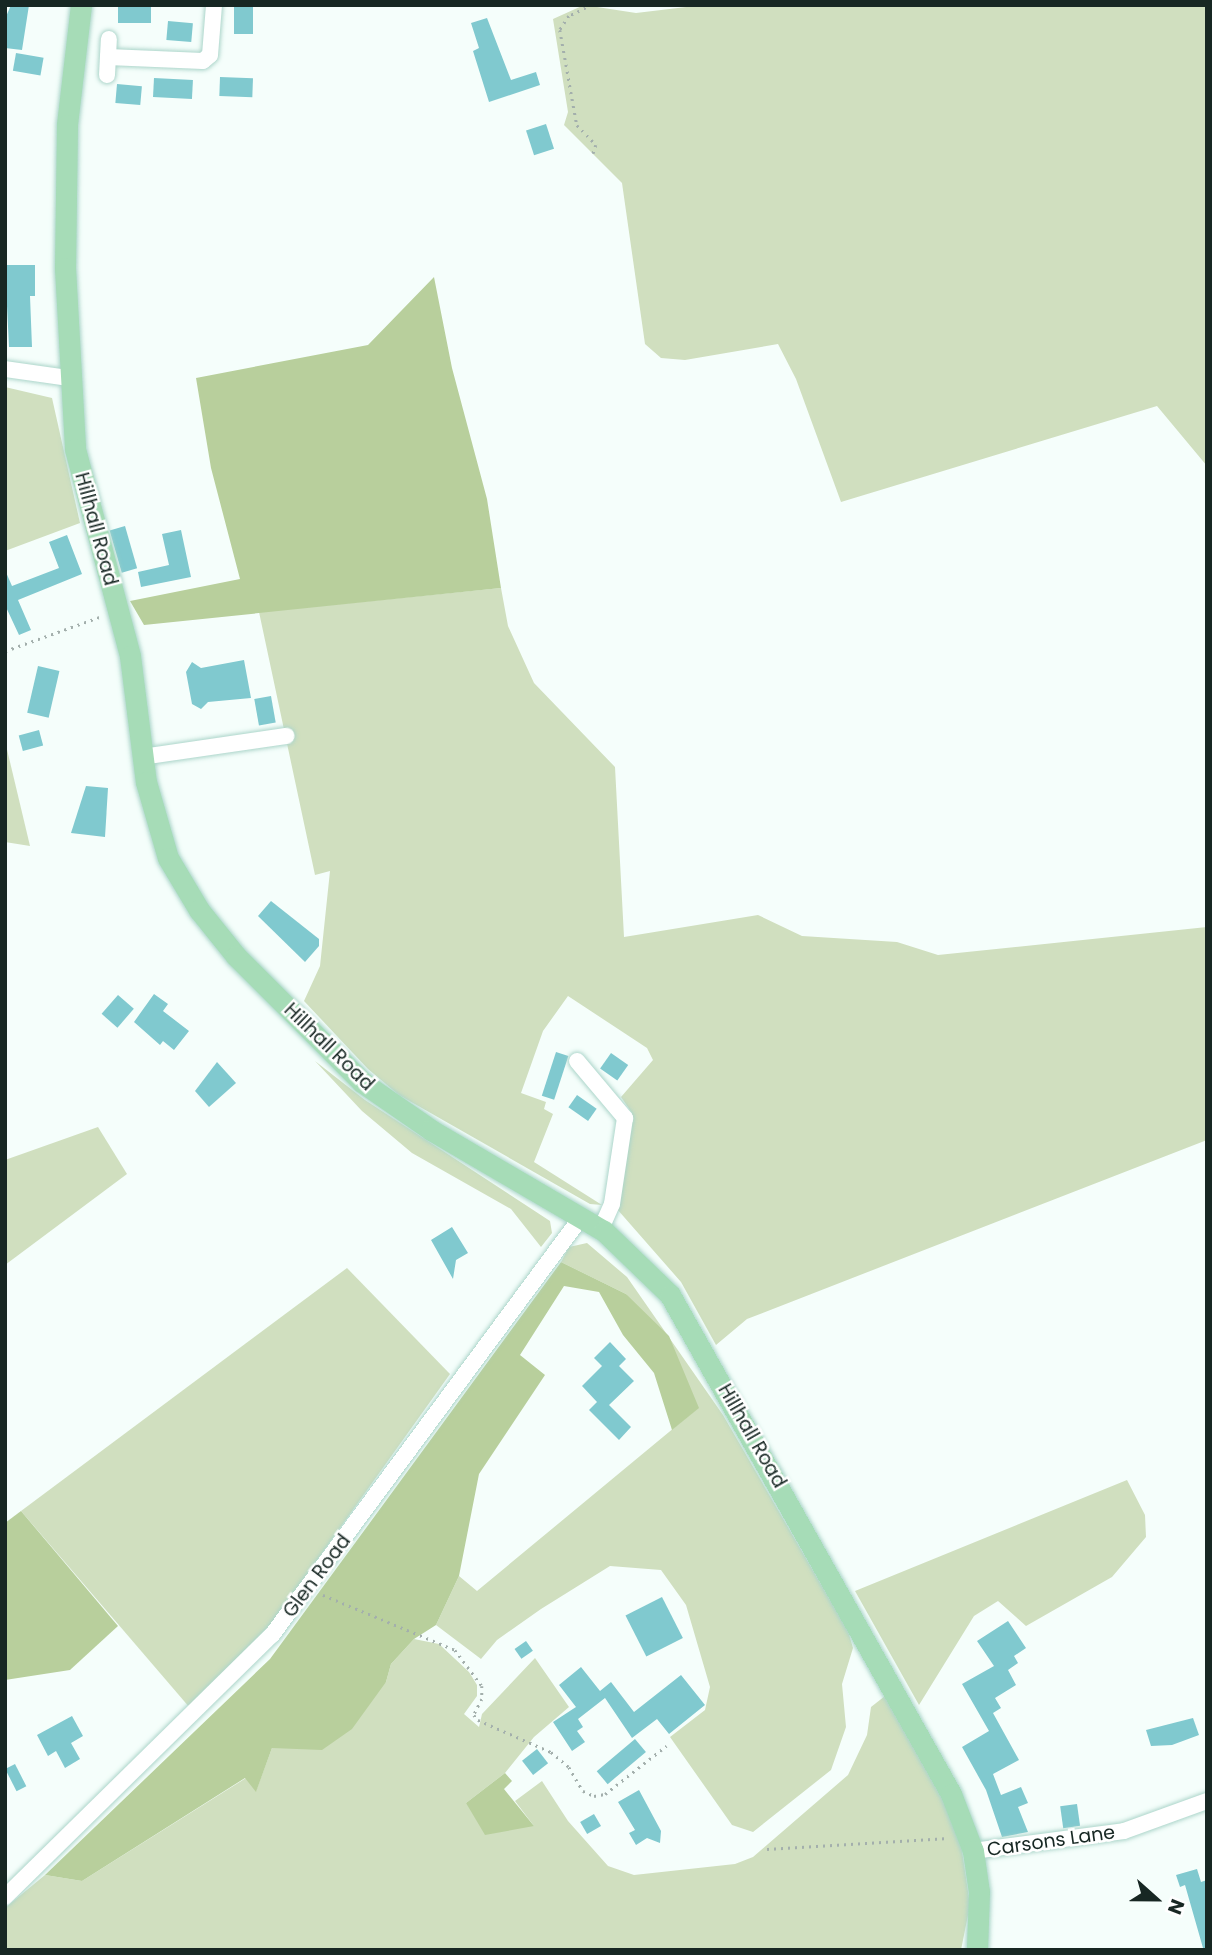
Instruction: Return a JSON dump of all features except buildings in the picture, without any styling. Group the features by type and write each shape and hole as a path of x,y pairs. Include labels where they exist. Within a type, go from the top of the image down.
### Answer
{"main road":[{"name":"Hillhall Road","path":"81,5 67,125 68,378 75,449 119,610 134,683 142,757 155,821 168,858 199,909 236,956 326,1051 373,1090 431,1130 601,1229 650,1271 685,1318 929,1749 971,1844 979,1892 977,1950"}],"street":[{"path":"108,57 203,61 210,55 214,5"},
{"path":"107,75 109,39"},
{"path":"5,369 68,378"},
{"path":"142,757 286,736"},
{"path":"577,1060 625,1118 612,1204 601,1229"},
{"name":"Glen Road","path":"5,1897 247,1664 309,1587 582,1216"},
{"name":"Carsons Lane","path":"971,1844 1113,1833 1207,1801"}],"path":[{"path":"592,5 569,16 560,30 577,125 596,145 593,154"},
{"path":"5,651 119,610"},
{"path":"309,1587 456,1650 482,1686 474,1715 478,1720 551,1752 569,1767 583,1791 594,1796 605,1794 666,1746"},
{"path":"767,1849 971,1844"}],"green space":[{"path":"584,5 636,13 703,5 1207,5 1207,466 1157,406 841,502 796,379 778,344 685,360 661,358 645,344 622,183 564,125 568,112 553,19"},
{"path":"434,277 452,368 487,499 501,588 144,625 130,601 240,579 211,468 196,378 368,345"},
{"path":"5,387 52,398 80,523 5,551"},
{"path":"501,588 508,626 534,683 615,767 624,937 758,915 802,936 897,942 938,955 1207,927 1207,1140 747,1319 716,1345 681,1282 617,1209 632,1113 621,1097 653,1060 647,1048 568,996 543,1031 521,1093 546,1102 544,1109 553,1114 534,1162 602,1205 590,1204 399,1095 368,1069 304,1001 320,966 330,871 315,875 259,612"},
{"path":"5,741 30,846 5,842"},
{"path":"315,1061 365,1100 550,1221 552,1233 541,1247 511,1209 412,1153 362,1111"},
{"path":"98,1127 127,1174 5,1265 5,1160"},
{"path":"587,1243 627,1277 723,1415 848,1631 853,1648 842,1684 846,1727 831,1770 753,1832 732,1825 670,1737 705,1710 710,1687 686,1605 661,1570 610,1566 497,1640 481,1659 436,1625 459,1576 477,1591 698,1408 626,1294 561,1262 569,1247"},
{"path":"561,1262 626,1294 669,1336 699,1408 672,1430 654,1373 623,1335 599,1292 564,1286 520,1355 545,1375 479,1474 459,1576 436,1625 414,1639 391,1664 386,1682 352,1729 322,1750 272,1748 256,1792 245,1778 82,1881 45,1875 270,1659"},
{"path":"347,1268 450,1374 275,1619 240,1662 190,1708 21,1511"},
{"path":"1127,1480 1145,1515 1146,1537 1112,1577 1026,1626 998,1601 974,1616 919,1705 855,1591"},
{"path":"21,1511 118,1626 70,1670 5,1680 5,1523"},
{"path":"414,1639 439,1644 469,1672 477,1685 477,1696 464,1714 479,1727 482,1714 535,1658 569,1707 534,1737 505,1773 466,1803 534,1826 515,1801 542,1781 568,1821 608,1866 634,1875 735,1864 753,1857 848,1775 867,1735 871,1707 885,1696 941,1794 962,1851 970,1905 961,1950 5,1950 5,1908 45,1875 82,1881 246,1778 256,1791 272,1748 386,1682 391,1664"},
{"path":"505,1773 512,1781 504,1789 534,1826 485,1835 466,1803"}]}
